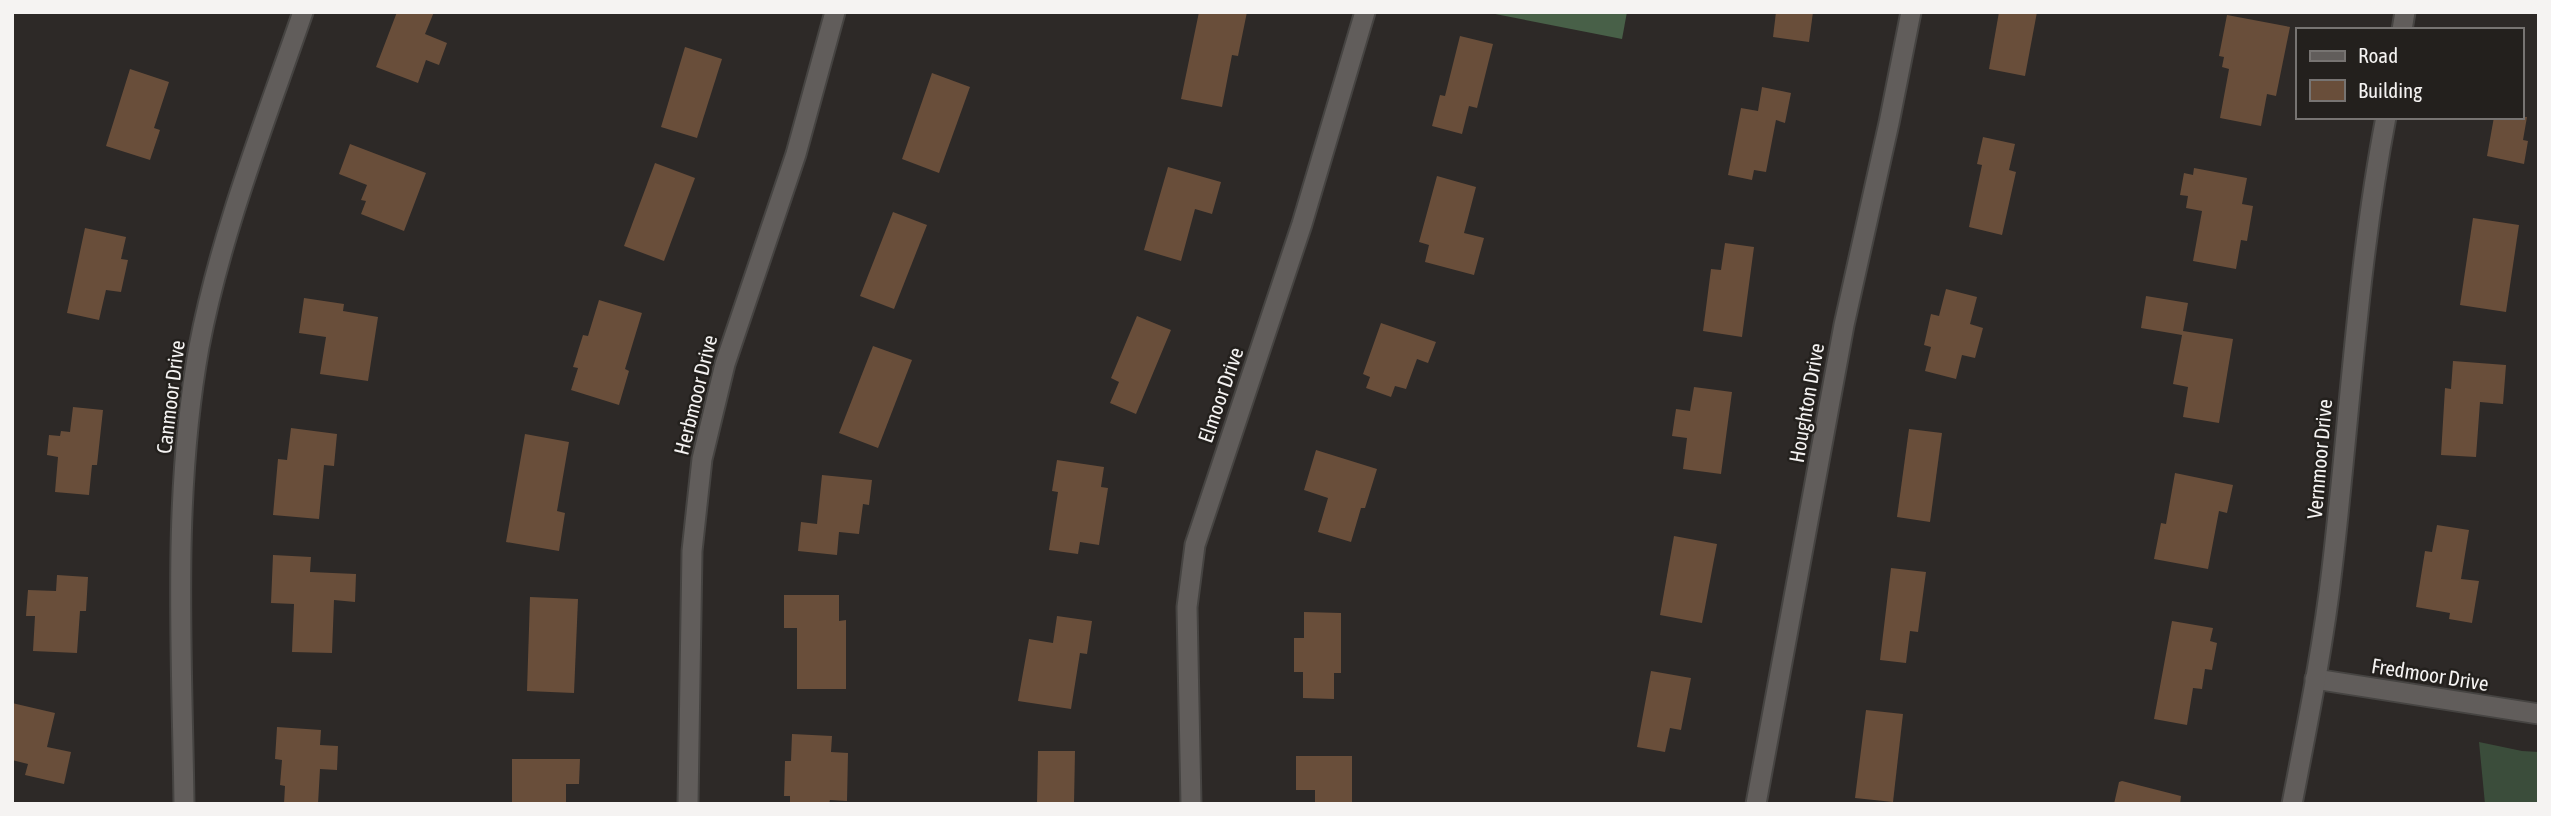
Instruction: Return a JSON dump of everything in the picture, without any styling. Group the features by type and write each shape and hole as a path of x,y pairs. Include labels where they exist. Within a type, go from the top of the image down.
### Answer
{"street":[{"name":"Canmoor Drive","path":"184,804 182,526 186,446 199,350 227,234 303,12"},
{"name":"Herbmoor Drive","path":"688,804 692,551 702,459 725,364 796,155 835,12"},
{"name":"Elmoor Drive","path":"1191,804 1188,607 1195,545 1302,224 1365,12"},
{"name":"Houghton Drive","path":"1756,804 1844,325 1911,12"},
{"name":"Vernmoor Drive","path":"2292,804 2332,572 2368,219 2386,119"},
{"name":"Fredmoor Drive","path":"2315,679 2539,714"}],"green space":[{"path":"1485,12 1627,12 1622,39"},
{"path":"2479,742 2539,752 2539,804 2485,804"}],"building":[{"path":"397,12 434,12 425,34 447,43 439,65 426,60 418,83 376,67"},
{"path":"1199,12 1247,12 1238,56 1232,55 1222,107 1181,99"},
{"path":"1776,12 1813,12 1809,42 1773,37"},
{"path":"1999,12 2037,12 2025,76 1989,69"},
{"path":"2227,15 2290,27 2276,96 2267,94 2261,126 2220,118 2229,69 2222,67 2224,57 2219,56"},
{"path":"1460,36 1493,44 1477,108 1469,106 1462,134 1432,126 1440,95 1445,96"},
{"path":"685,47 722,59 697,138 661,127"},
{"path":"130,69 169,82 154,128 160,130 150,160 106,146"},
{"path":"932,73 970,87 939,173 902,159"},
{"path":"1762,87 1791,93 1785,123 1776,120 1766,172 1754,170 1752,180 1728,175 1741,108 1758,111"},
{"path":"2527,117 2523,140 2528,141 2524,164 2487,156 2494,119"},
{"path":"1983,137 2015,144 2009,170 2016,172 2002,235 1969,227 1982,165 1977,164"},
{"path":"350,144 426,173 404,231 361,214 366,201 361,200 367,185 339,174"},
{"path":"655,163 695,178 664,261 624,246"},
{"path":"1168,167 1221,182 1212,214 1195,209 1181,261 1144,250"},
{"path":"2194,168 2247,178 2242,204 2253,206 2247,241 2241,240 2236,269 2193,261 2202,211 2186,208 2188,196 2180,195 2184,173 2193,175"},
{"path":"1437,176 1476,187 1464,233 1484,238 1474,275 1425,262 1429,245 1419,242"},
{"path":"893,212 927,225 894,309 860,296"},
{"path":"2473,218 2519,225 2506,312 2460,305"},
{"path":"85,228 126,237 121,259 128,260 121,292 106,290 99,320 67,313"},
{"path":"1725,243 1754,247 1742,337 1703,331 1711,269 1721,270"},
{"path":"1946,289 1977,297 1970,324 1983,328 1975,358 1962,355 1956,379 1925,371 1931,347 1924,345 1931,314 1939,316"},
{"path":"2146,296 2188,303 2183,331 2233,339 2219,423 2183,417 2188,387 2173,384 2182,335 2141,328"},
{"path":"304,298 344,304 343,311 378,317 368,381 320,374 326,337 299,333"},
{"path":"599,300 642,313 625,369 629,371 619,405 571,390 578,368 573,367 583,335 588,336"},
{"path":"1137,316 1171,330 1136,414 1110,403 1119,382 1111,378"},
{"path":"1381,323 1436,342 1428,363 1417,359 1406,389 1395,386 1391,397 1366,388 1370,377 1363,374"},
{"path":"873,346 912,360 878,448 839,433"},
{"path":"2453,361 2506,365 2503,404 2480,402 2476,457 2441,455 2445,388 2451,389"},
{"path":"1694,387 1732,392 1721,474 1683,469 1687,438 1672,436 1676,409 1690,411"},
{"path":"73,407 103,410 97,465 92,465 89,495 55,492 58,457 47,455 49,435 60,436 61,431 70,432"},
{"path":"291,428 337,434 334,466 324,465 319,519 273,515 278,459 287,460"},
{"path":"1909,429 1942,433 1930,522 1897,517"},
{"path":"525,434 569,442 557,511 565,513 559,551 506,542"},
{"path":"1316,450 1377,469 1351,542 1318,532 1328,498 1304,490"},
{"path":"1057,460 1104,467 1101,487 1108,488 1099,545 1080,542 1078,554 1049,550 1058,492 1052,491"},
{"path":"2175,473 2233,485 2227,513 2219,511 2208,569 2154,559 2161,523 2166,524"},
{"path":"822,475 872,480 869,505 863,504 859,534 839,532 837,555 798,551 801,522 817,524"},
{"path":"2437,525 2469,530 2461,579 2479,581 2472,623 2449,619 2450,613 2416,607 2425,551 2432,552"},
{"path":"1674,536 1717,544 1702,623 1660,615"},
{"path":"273,555 311,557 310,572 356,574 355,602 334,600 332,653 292,652 294,604 271,603"},
{"path":"1891,568 1926,572 1918,632 1910,631 1906,663 1880,660"},
{"path":"57,575 88,577 86,611 80,611 77,653 33,651 35,616 26,616 28,590 56,591"},
{"path":"784,595 839,595 839,621 846,620 846,689 797,689 797,628 784,628"},
{"path":"530,597 578,599 574,693 527,691"},
{"path":"1304,612 1341,613 1341,673 1334,673 1334,699 1303,698 1303,672 1294,672 1294,638 1304,638"},
{"path":"1057,616 1092,621 1087,654 1080,653 1071,709 1018,701 1029,639 1053,643"},
{"path":"2172,621 2213,628 2210,641 2217,643 2212,670 2205,669 2202,689 2193,688 2187,725 2154,719"},
{"path":"1651,671 1691,678 1681,730 1670,728 1665,752 1637,747"},
{"path":"12,703 55,713 47,747 71,752 64,784 25,775 28,764 12,760"},
{"path":"1866,710 1903,714 1893,802 1855,798"},
{"path":"277,727 321,730 320,745 338,746 337,770 320,769 318,804 284,804 285,786 280,785 282,760 275,759"},
{"path":"792,734 832,736 831,752 848,753 847,801 790,804 790,796 784,796 785,761 791,761"},
{"path":"1038,751 1075,751 1074,804 1037,804"},
{"path":"1296,756 1352,756 1352,804 1315,804 1315,790 1296,790"},
{"path":"512,759 580,759 579,784 566,784 566,804 512,804"},
{"path":"2119,782 2181,796 2180,804 2114,804"}]}
